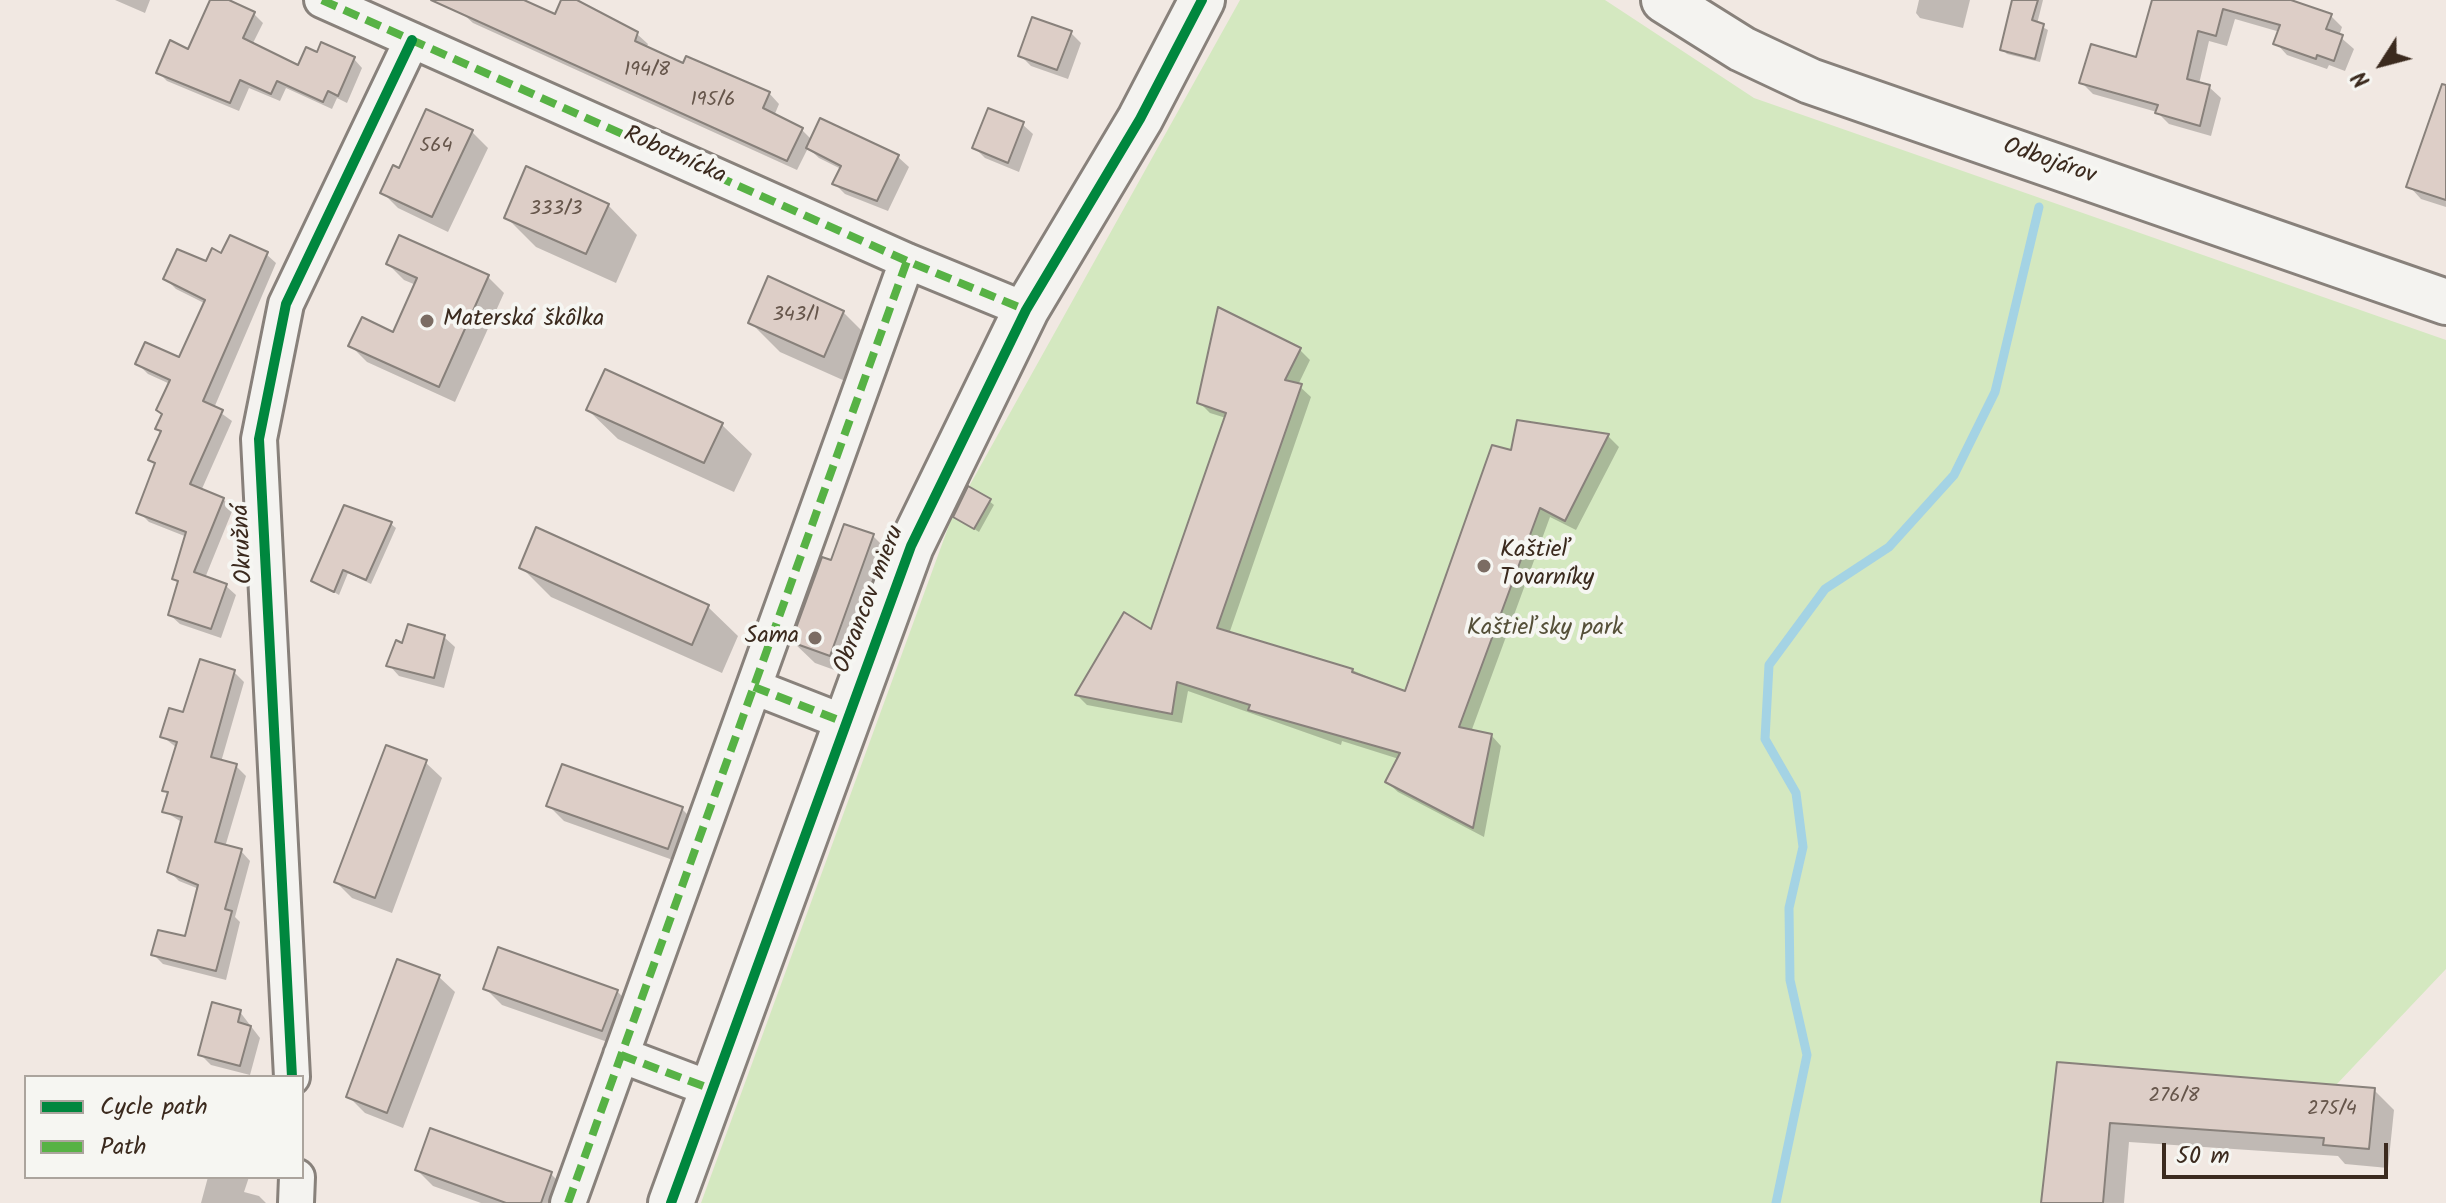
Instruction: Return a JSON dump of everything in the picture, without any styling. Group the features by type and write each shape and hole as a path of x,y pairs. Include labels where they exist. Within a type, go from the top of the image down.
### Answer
{"street":[{"name":"Robotnícka","path":"322,0 907,261 1026,310"},
{"name":"Obrancov mieru","path":"671,1203 911,546 1026,310 1140,119 1202,0"},
{"name":"Odbojárov","path":"1664,0 1742,49 1810,81 2446,302"},
{"name":"Okružná","path":"292,1075 259,439 286,304 412,40"},
{"path":"568,1203 907,261"},
{"path":"754,687 846,723"},
{"path":"621,1055 711,1089"},
{"path":"296,1203 297,1179"}],"green space":[{"name":"Kaštieľsky park","path":"1240,0 1605,0 1754,98 2446,340 2446,969 2336,1085 2057,1062 2041,1203 701,1203 952,517"}],"building":[{"path":"210,0 229,0 255,12 243,38 298,65 306,47 317,52 321,42 355,57 338,96 328,91 323,102 277,81 271,94 240,80 230,103 156,73 170,40 188,49"},
{"path":"431,0 524,0 555,14 561,0 577,0 638,32 635,41 683,63 686,56 770,92 763,108 803,128 787,161"},
{"path":"2012,0 2038,0 2032,20 2044,24 2035,59 2000,50"},
{"path":"2152,0 2291,0 2332,14 2326,29 2343,35 2334,61 2317,55 2316,59 2273,44 2280,25 2223,9 2216,36 2198,31 2187,79 2210,85 2200,126 2155,113 2158,105 2079,83 2091,44 2136,57"},
{"path":"1032,17 1072,31 1057,70 1018,56"},
{"path":"2442,84 2446,85 2446,200 2406,187"},
{"path":"988,108 1024,122 1008,163 972,148"},
{"path":"426,109 473,130 432,217 380,193 393,165 399,168"},
{"path":"820,118 899,155 877,201 832,184 841,166 806,148"},
{"path":"526,166 609,204 586,254 504,218"},
{"path":"230,235 268,252 203,401 223,410 190,484 224,498 194,572 227,584 211,629 168,615 178,581 172,579 186,532 136,513 155,463 148,460 161,431 155,429 162,414 156,410 170,380 135,364 145,342 179,357 205,300 163,279 177,249 206,261 212,248 221,253"},
{"path":"399,235 489,275 439,387 348,346 362,317 393,332 417,278 386,264"},
{"path":"768,276 844,311 824,357 748,323"},
{"name":"Kaštieľ Tovarníky","path":"1218,307 1301,348 1285,380 1302,384 1217,628 1353,669 1352,672 1405,691 1492,445 1511,450 1517,420 1609,434 1565,521 1540,508 1459,727 1492,734 1473,828 1385,782 1400,753 1248,710 1250,705 1177,682 1172,714 1075,695 1124,612 1151,629 1226,413 1197,403"},
{"path":"605,369 723,423 704,463 586,410"},
{"path":"968,486 991,499 974,529 953,517"},
{"path":"344,505 392,522 366,580 343,570 334,592 311,581"},
{"path":"844,524 874,534 830,656 791,642 822,557 831,560"},
{"path":"536,527 709,605 692,645 519,568"},
{"path":"408,624 445,635 434,678 386,666 396,640 402,643"},
{"path":"200,659 235,670 211,757 237,764 215,842 242,849 225,909 232,911 216,971 151,955 158,930 185,936 198,885 167,872 182,817 162,812 168,792 162,791 177,742 160,737 169,708 183,712"},
{"path":"386,745 427,760 375,898 334,882"},
{"path":"562,764 683,807 668,849 546,806"},
{"path":"498,947 618,990 602,1031 483,989"},
{"path":"397,959 440,975 387,1113 346,1097"},
{"path":"212,1002 241,1010 238,1022 251,1026 240,1066 198,1055"},
{"path":"2057,1062 2375,1088 2369,1149 2323,1145 2324,1138 2110,1123 2103,1203 2041,1203"},
{"path":"430,1128 552,1172 541,1203 506,1203 415,1170"}],"waterway":[{"path":"1776,1203 1807,1055 1790,980 1789,908 1803,847 1796,793 1765,739 1769,665 1825,589 1889,547 1954,475 1995,392 2039,207"}],"marked path":[{"path":"322,0 907,261 1026,310"},
{"path":"568,1203 907,261"},
{"path":"754,687 846,723"},
{"path":"621,1055 711,1089"}],"cycle path":[{"path":"671,1203 911,546 1026,310 1140,119 1202,0"},
{"path":"292,1075 259,439 286,304 412,40"}],"place":[{"name":"Materská škôlka","path":"427,321"},
{"name":"Kaštieľ Tovarníky","path":"1484,566"},
{"name":"Sama","path":"815,638"}]}
